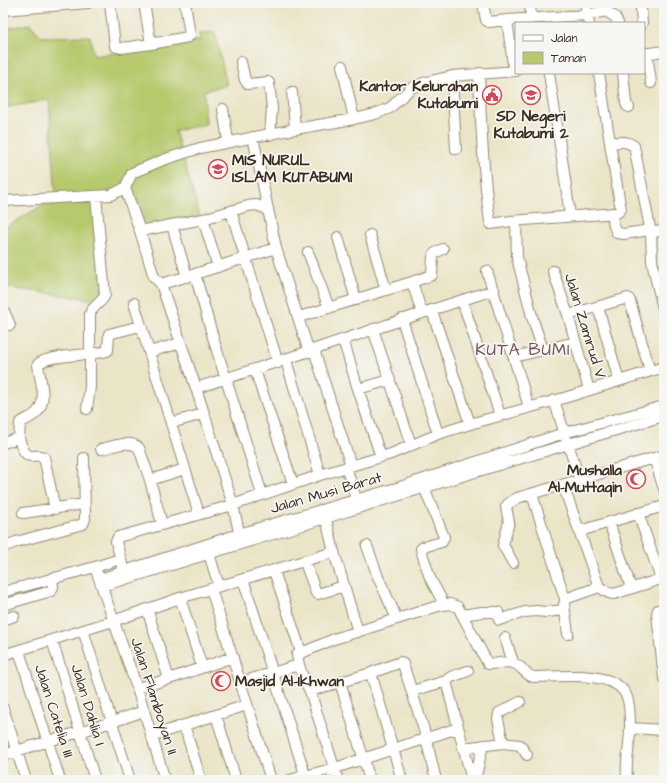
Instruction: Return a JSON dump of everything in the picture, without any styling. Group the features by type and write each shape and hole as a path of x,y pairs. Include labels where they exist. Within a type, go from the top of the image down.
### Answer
{"street":[{"path":"3,10 30,6 88,3"},
{"path":"110,3 115,46 121,48 188,37 190,35 185,3"},
{"path":"144,3 151,44"},
{"path":"483,3 486,20 489,22 531,19 588,19 606,11 615,17 618,22"},
{"path":"530,3 531,19"},
{"path":"586,3 588,19"},
{"path":"641,9 642,22"},
{"path":"3,201 111,195 125,188 132,173 142,168 200,148 228,141 354,120 375,114 390,108 411,88 426,82 452,76 515,71 507,20"},
{"path":"651,83 646,54 664,51"},
{"path":"241,62 245,80 248,84 265,81 269,83 272,108 270,135"},
{"path":"342,66 354,120"},
{"path":"480,74 481,143 484,183 491,224 612,213 621,209 599,74"},
{"path":"549,74 570,216"},
{"path":"623,74 626,103 629,107"},
{"path":"452,76 456,149"},
{"path":"292,92 295,129"},
{"path":"223,109 228,141"},
{"path":"253,138 276,248 349,466 358,504"},
{"path":"610,142 630,142 634,146 651,231 652,261 659,270 664,313"},
{"path":"125,188 154,277 161,284 196,388 203,414 233,504 241,539"},
{"path":"87,409 90,387 90,314 91,309 103,300 105,295 96,196"},
{"path":"140,231 203,219 256,205 268,209"},
{"path":"231,211 320,475"},
{"path":"612,213 614,226 617,233 624,234 664,230"},
{"path":"203,219 218,267"},
{"path":"516,221 517,258 533,320 543,350"},
{"path":"172,225 191,275 226,379 262,494"},
{"path":"370,235 386,290"},
{"path":"338,237 356,300"},
{"path":"161,284 276,248"},
{"path":"299,317 432,275 433,256 435,253 443,249"},
{"path":"308,252 329,308"},
{"path":"487,271 529,407"},
{"name":"Jalan Zamrud V","path":"553,271 568,315 589,390"},
{"path":"412,282 422,312"},
{"path":"196,388 282,361 422,312 432,311 494,290"},
{"path":"568,315 626,298 630,301 650,371"},
{"path":"462,300 500,415"},
{"path":"134,303 199,514"},
{"path":"598,307 619,381"},
{"path":"3,309 10,325"},
{"path":"432,311 470,424"},
{"path":"402,319 438,434"},
{"path":"55,508 44,457 28,456 25,454 19,438 20,423 38,412 42,401 43,391 38,364 41,361 107,351 109,334 140,326"},
{"path":"373,329 411,445"},
{"path":"344,339 358,389 381,457"},
{"path":"514,357 575,342"},
{"path":"149,352 181,343"},
{"path":"124,570 116,542 118,538 233,504 320,475 381,457 438,434 664,367"},
{"path":"255,370 293,484"},
{"path":"358,389 390,380"},
{"path":"554,400 580,481"},
{"name":"Jalan Musi Barat","path":"423,484 564,433 664,406"},
{"path":"171,423 203,414"},
{"name":"Jalan Musi Barat","path":"101,583 209,554 241,539 423,484 664,416"},
{"path":"3,443 19,438"},
{"path":"101,449 124,444 131,444 139,448 150,480 162,524"},
{"path":"513,563 503,545 509,522 506,507 517,498 580,481 659,456 664,489"},
{"path":"3,547 16,542 83,524 85,519 84,458"},
{"path":"150,480 185,469"},
{"path":"423,484 444,537 442,542 423,547 421,549 430,578 444,604"},
{"path":"563,485 599,586 609,593 614,594 662,579 638,513"},
{"path":"532,494 565,599 564,610 568,634"},
{"path":"23,513 84,504"},
{"name":"Jalan Musi Barat","path":"101,583 124,570 241,539 326,519 358,504"},
{"path":"580,531 664,506"},
{"path":"326,519 334,552 358,632"},
{"path":"609,522 631,588"},
{"path":"3,538 16,542"},
{"path":"367,546 378,577 397,619"},
{"path":"3,655 113,621 180,598 305,562 334,552"},
{"path":"209,554 215,588 233,657 271,780"},
{"path":"3,592 120,559"},
{"path":"305,562 316,593 318,594 344,586"},
{"path":"95,567 101,583"},
{"path":"274,571 301,652"},
{"path":"3,605 51,591 54,587 52,578"},
{"path":"243,579 303,768 304,778"},
{"name":"Jalan Flamboyan II","path":"101,583 137,688 165,780"},
{"path":"565,599 599,586"},
{"path":"180,598 202,667"},
{"path":"338,780 310,691 302,678 297,655 301,652 397,619 444,604 450,604 458,607 488,664 513,662"},
{"path":"664,608 658,610 657,614 664,678"},
{"path":"147,609 169,679"},
{"path":"462,615 482,612 498,612 499,620 525,612 564,610"},
{"path":"3,620 14,616"},
{"path":"83,630 130,780"},
{"path":"505,638 513,662 531,676 590,676 606,679 621,688 626,695 630,728 626,763 627,780"},
{"name":"Jalan Dahlia I","path":"52,640 95,780"},
{"name":"Jalan Catelia III","path":"19,651 60,780"},
{"path":"137,688 169,679 233,657"},
{"path":"310,691 371,674 401,662 404,667 424,730 436,780"},
{"path":"241,682 299,665"},
{"path":"412,692 446,681 451,677 468,671"},
{"path":"371,674 402,780"},
{"path":"446,681 472,780"},
{"path":"340,682 370,780"},
{"path":"503,743 498,719 499,713 520,702"},
{"path":"151,736 247,705"},
{"path":"3,708 26,780"},
{"path":"3,755 144,711"},
{"path":"216,715 236,780"},
{"path":"184,725 201,780"},
{"path":"290,780 304,778 458,728"},
{"path":"630,728 664,730"},
{"path":"463,748 503,743 520,745 528,755"},
{"path":"475,780 483,746"}],"green space":[{"path":"30,24 42,37 90,36 94,56 200,40 199,33 215,32 227,85 204,91 206,124 175,131 200,216 146,227 131,184 96,196 103,301 3,287 3,229 56,197 49,100 3,108 3,29"}],"place":[{"name":"Kantor Kelurahan Kutabumi","path":"492,95"},
{"name":"SD Negeri Kutabumi 2","path":"531,95"},
{"name":"MIS NURUL ISLAM KUTABUMI","path":"218,169"},
{"name":"Mushalla Al-Muttaqin","path":"636,479"},
{"name":"Masjid Al-Ikhwan","path":"221,681"}],"district":[{"name":"KUTA BUMI","path":"523,350"}]}
